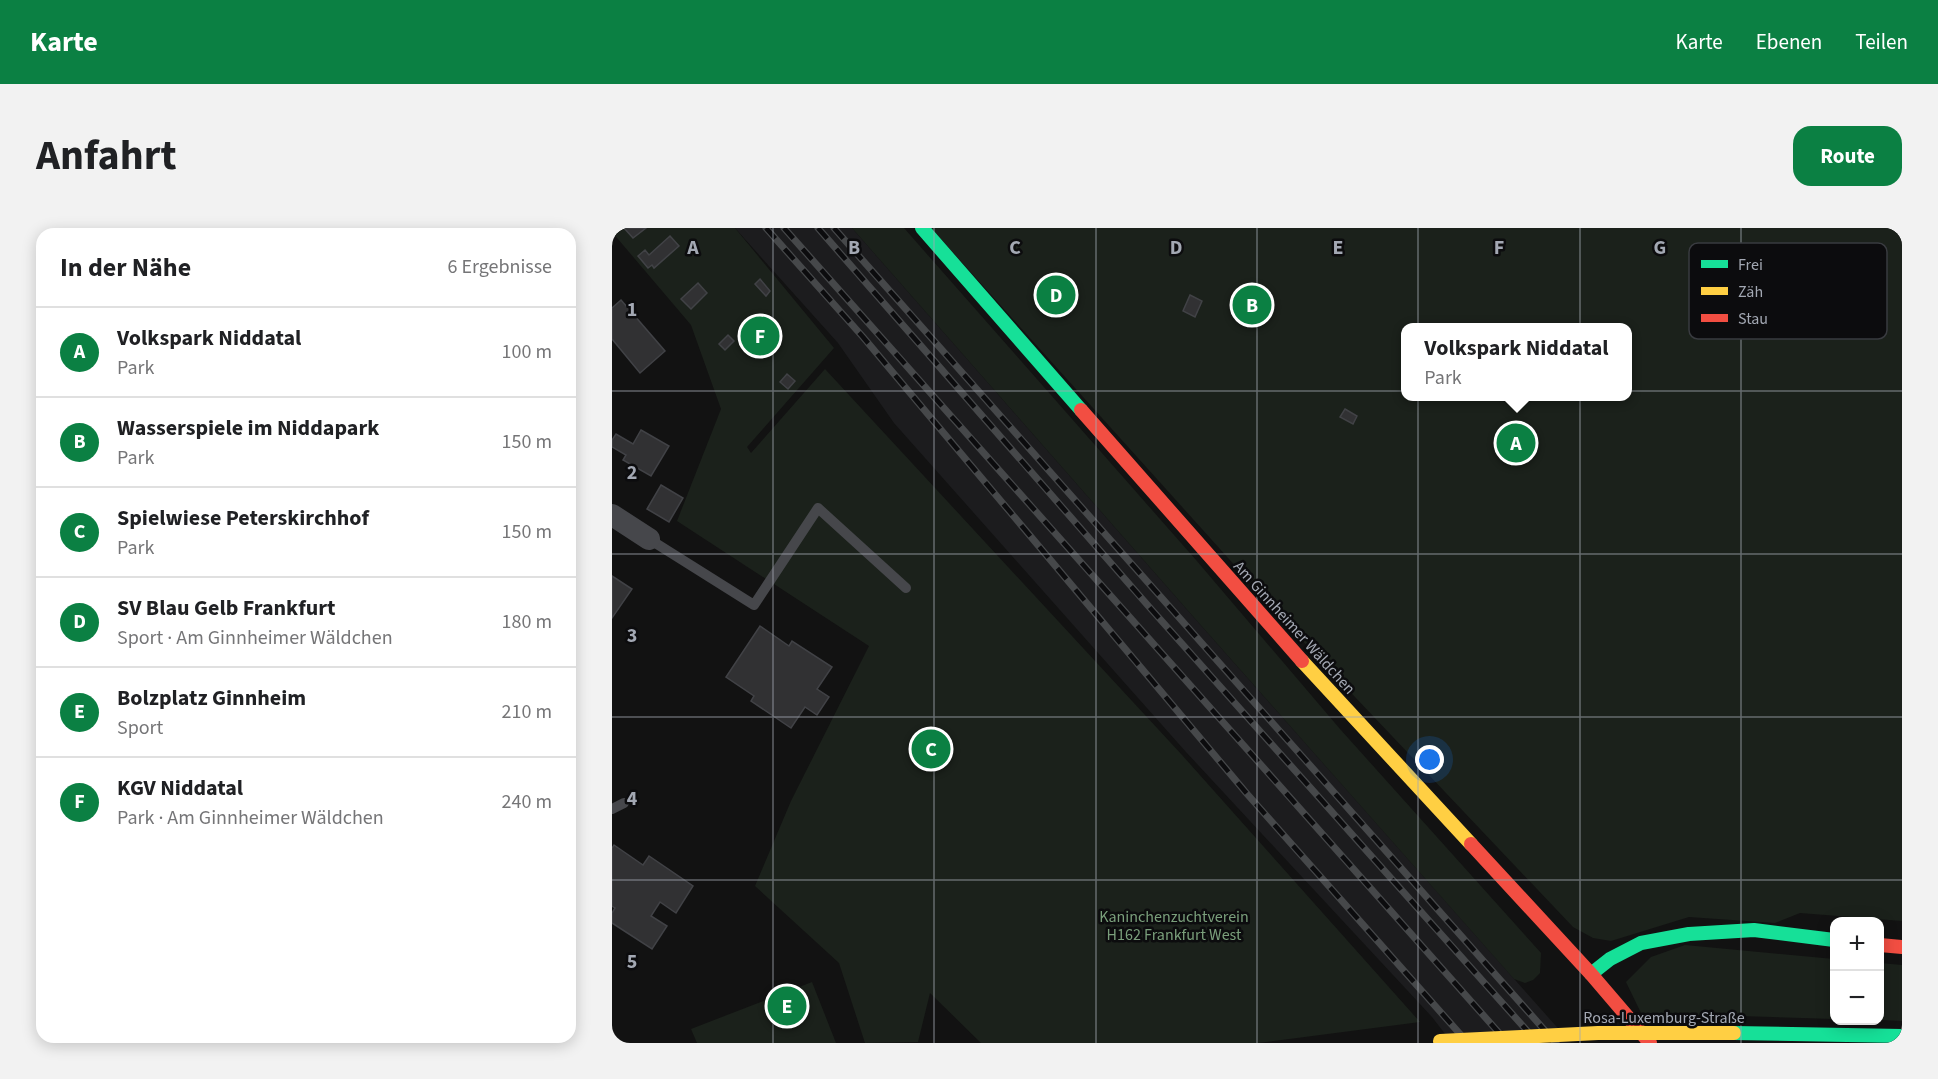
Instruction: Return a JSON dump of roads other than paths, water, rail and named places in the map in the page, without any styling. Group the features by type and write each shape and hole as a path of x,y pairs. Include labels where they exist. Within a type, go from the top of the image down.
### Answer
{"main road":[{"name":"Am Ginnheimer Wäldchen","path":"922,228 1280,636 1591,974 1650,1043"},
{"path":"1591,974 1610,959 1641,943 1689,934 1755,930 1830,939"},
{"path":"1884,945 1902,947"},
{"name":"Rosa-Luxemburg-Straße","path":"1427,1043 1598,1033 1902,1036"}],"street":[{"path":"612,515 649,539"}],"lane":[{"path":"649,539 754,605 818,508 906,588"},
{"path":"612,809 624,803"}],"railway":[{"path":"766,228 863,337 1248,795 1468,1043"},
{"path":"784,228 1508,1043"},
{"path":"818,228 1151,609 1538,1043"},
{"path":"834,228 1556,1043"}],"place":[{"name":"SV Blau Gelb Frankfurt","path":"1056,295"},
{"name":"Wasserspiele im Niddapark","path":"1252,305"},
{"name":"KGV Niddatal","path":"760,336"},
{"name":"Volkspark Niddatal","path":"1516,443"},
{"name":"Spielwiese Peterskirchhof","path":"931,749"},
{"name":"Bolzplatz Ginnheim","path":"787,1006"}],"park label":[{"name":"Kaninchenzuchtverein H162 Frankfurt West","path":"1174,925"}]}
